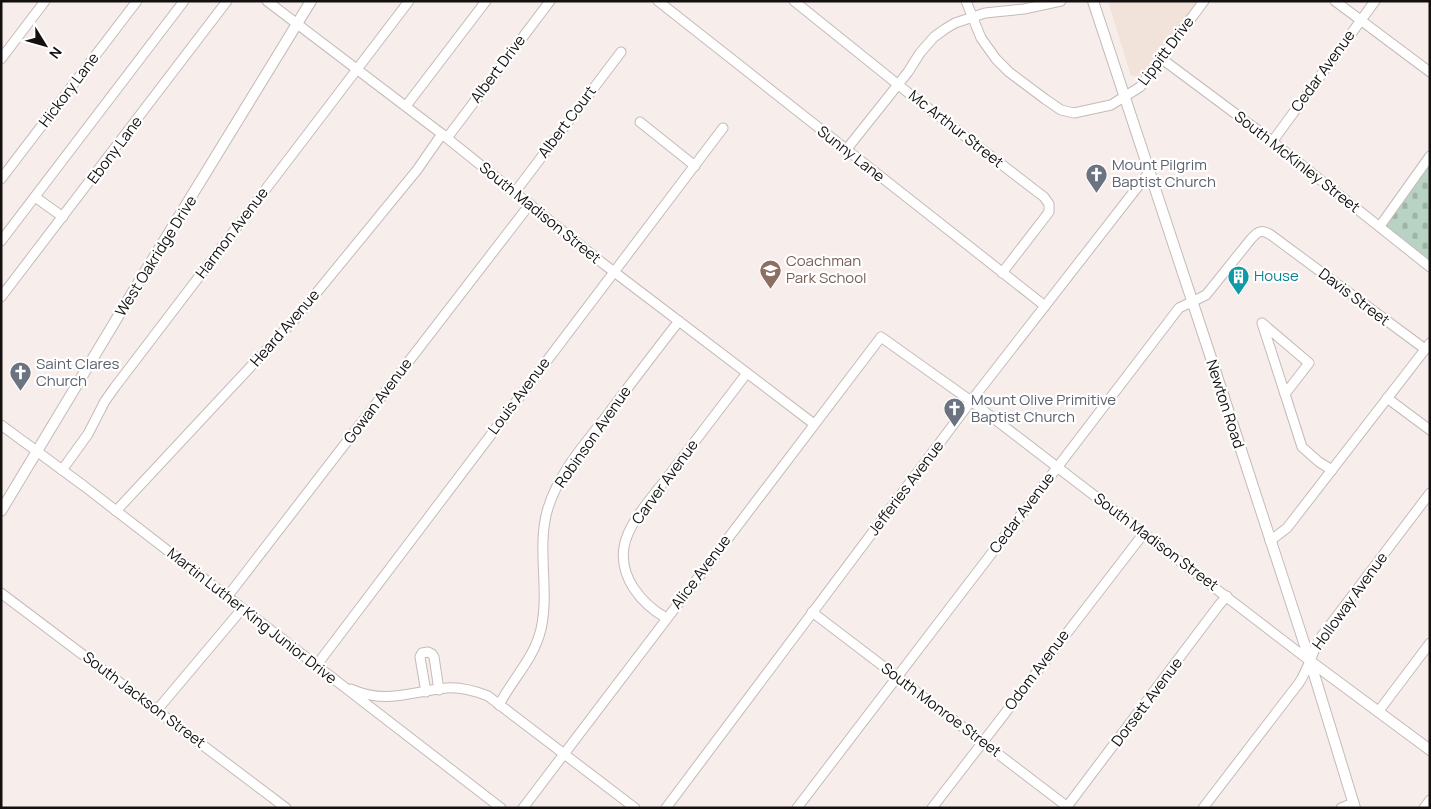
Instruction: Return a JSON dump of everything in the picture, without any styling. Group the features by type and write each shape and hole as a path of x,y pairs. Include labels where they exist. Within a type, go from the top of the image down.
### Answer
{"main road":[{"name":"West Oakridge Drive","path":"1,511 311,1"},
{"name":"Newton Road","path":"1093,1 1310,661 1354,805"},
{"name":"South Madison Street","path":"1310,661 1430,750"}],"street":[{"path":"1,58 45,1"},
{"name":"Hickory Lane","path":"1,179 138,1"},
{"path":"1,241 184,1"},
{"name":"Ebony Lane","path":"1,297 228,1"},
{"name":"South Madison Street","path":"267,1 296,25 406,106 614,271 814,424"},
{"name":"Harmon Avenue","path":"62,470 88,434 105,401 115,387 409,1"},
{"path":"406,106 486,1"},
{"name":"Albert Drive","path":"444,136 550,1"},
{"name":"Sunny Lane","path":"658,1 1045,306"},
{"name":"Mc Arthur Street","path":"794,1 1044,197 1049,204 1049,212 1002,273"},
{"name":"Lippitt Drive","path":"966,1 981,38 996,59 1009,72 1061,110 1074,113 1111,105 1140,88 1204,1"},
{"path":"846,150 934,37 955,23 985,13 1024,9 1061,1"},
{"path":"1335,1 1430,72"},
{"name":"Cedar Avenue","path":"1272,142 1375,1"},
{"name":"Albert Court","path":"515,192 621,52"},
{"name":"South McKinley Street","path":"1162,59 1272,142 1430,267"},
{"path":"640,122 695,166"},
{"name":"Louis Avenue","path":"316,666 724,128"},
{"name":"Heard Avenue","path":"116,511 295,319 444,136"},
{"path":"1380,226 1430,156"},
{"name":"Jefferies Avenue","path":"666,808 971,401 1150,171"},
{"path":"35,197 63,217"},
{"name":"Gowan Avenue","path":"227,597 530,204"},
{"name":"Cedar Avenue","path":"797,808 1179,308 1206,295 1250,239 1259,231"},
{"name":"Davis Street","path":"1259,231 1271,234 1427,346"},
{"name":"Robinson Avenue","path":"499,704 526,665 541,630 545,601 543,544 547,510 558,484 587,440 679,321"},
{"path":"1285,394 1310,363 1262,324 1302,447 1319,462 1332,470"},
{"name":"South Madison Street","path":"881,337 971,401 1310,661"},
{"name":"Alice Avenue","path":"523,808 881,337"},
{"path":"1270,542 1287,528 1427,346"},
{"name":"Carver Avenue","path":"666,618 645,602 634,589 624,562 624,545 637,517 746,373"},
{"path":"1387,398 1430,430"},
{"name":"Martin Luther King Junior Drive","path":"1,425 116,511 501,808"},
{"name":"Holloway Avenue","path":"1203,808 1299,683 1306,672 1320,637 1430,493"},
{"name":"Odom Avenue","path":"932,808 1144,532"},
{"name":"South Jackson Street","path":"1,593 286,808"},
{"name":"Dorsett Avenue","path":"1068,807 1227,596"},
{"path":"157,710 242,609"},
{"name":"South Monroe Street","path":"812,612 1068,807"},
{"path":"1378,712 1430,644"},
{"path":"426,692 420,657 422,653 428,652 434,657 439,690"},
{"path":"333,679 360,692 379,697 392,697 453,688 472,690 488,696 635,808"},
{"path":"1424,808 1430,800"},
{"path":"1341,808 1354,805"}],"shaded area":[{"path":"1108,1 1198,1 1141,77 1131,76"}],"green space":[{"path":"1430,160 1430,264 1382,226"}],"place":[{"name":"Mount Pilgrim Baptist Church","path":"1096,193"},
{"name":"Coachman Park School","path":"770,289"},
{"name":"House","path":"1238,295"},
{"name":"Saint Clares Church","path":"20,392"},
{"name":"Mount Olive Primitive Baptist Church","path":"955,428"}]}
